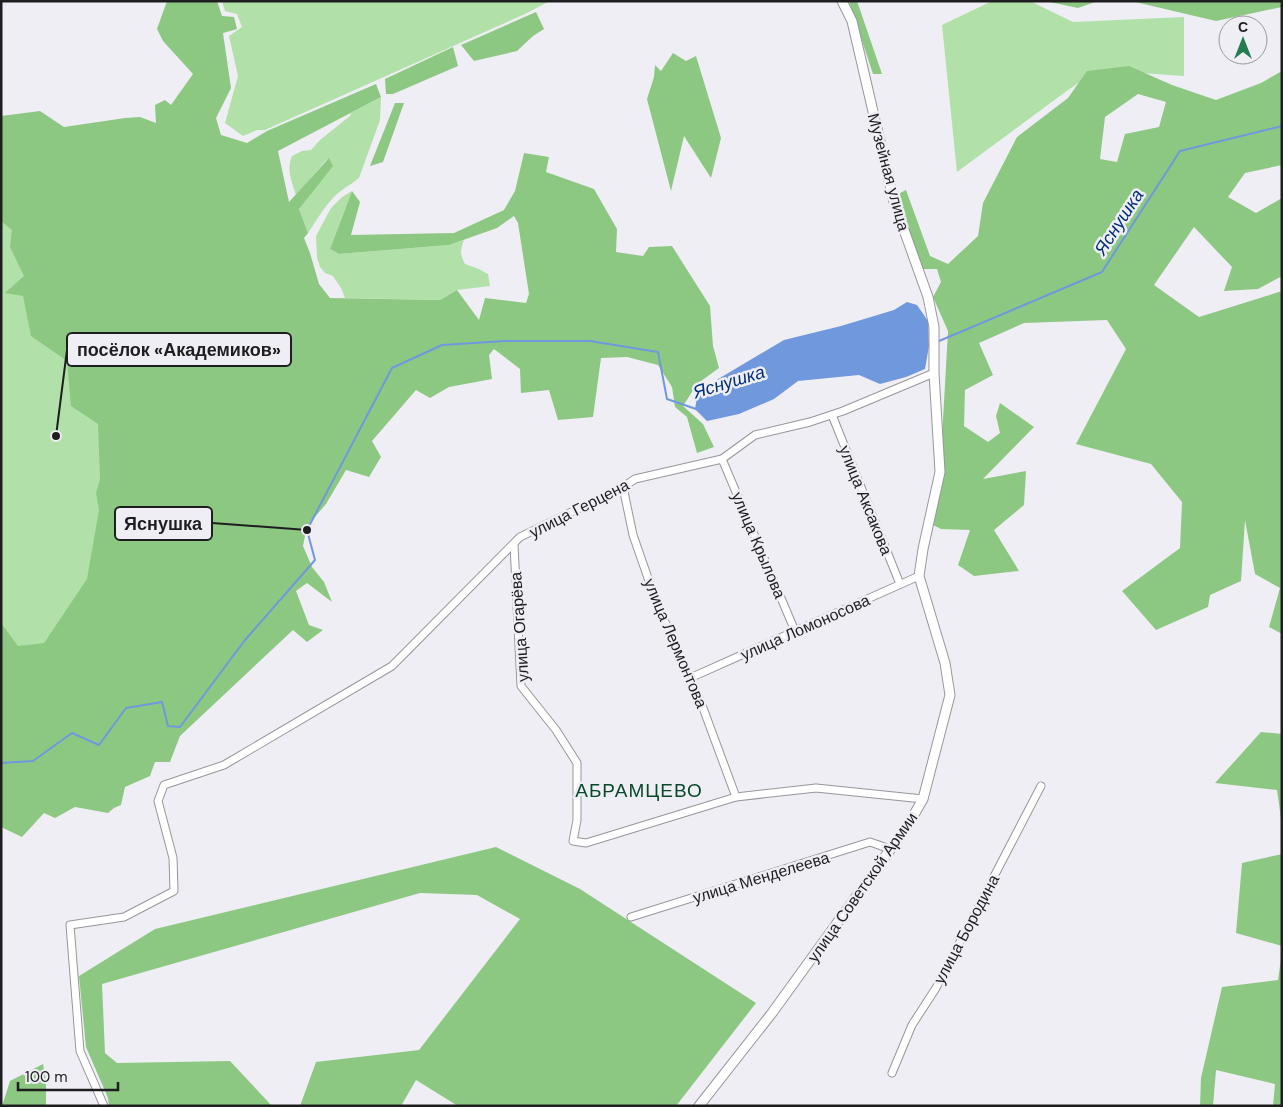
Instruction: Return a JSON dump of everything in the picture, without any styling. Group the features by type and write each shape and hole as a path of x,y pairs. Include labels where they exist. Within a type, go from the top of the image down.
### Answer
{"street":[{"name":"Музейная улица","path":"842,1 852,21 894,202 928,297 934,328 934,373"},
{"name":"улица Герцена","path":"104,1106 80,1051 70,925 124,917 174,892 173,858 158,801 164,785 224,765 392,666 520,537 623,487 635,479 722,459 755,435 832,415 934,373"},
{"name":"улица Советской Армии","path":"699,1106 772,1013 908,825 923,799 950,695 945,663 919,576 940,472 934,373"},
{"name":"улица Аксакова","path":"832,415 900,584"},
{"name":"улица Крылова","path":"722,459 795,631"},
{"name":"улица Лермонтова","path":"623,487 633,535 657,604 703,708 736,797"},
{"name":"улица Огарёва","path":"514,545 521,686 556,730 577,764 577,820 573,842 586,843 736,797"},
{"name":"улица Ломоносова","path":"690,678 919,576"},
{"name":"улица Бородина","path":"892,1073 912,1025 936,988 1041,786"},
{"path":"736,797 816,788 923,799"},
{"name":"улица Менделеева","path":"631,917 870,842 890,849"}],"green space":[{"path":"167,1 217,1 222,16 234,17 237,29 223,33 231,88 216,118 221,135 247,143 267,131 376,84 381,97 278,151 289,202 329,158 333,166 299,209 308,233 304,238 319,284 330,298 440,300 457,290 479,320 485,298 526,303 529,294 518,223 514,216 497,228 449,245 339,254 330,249 352,191 360,202 351,235 454,233 504,210 515,191 524,153 549,157 546,172 594,189 617,229 616,252 643,256 649,247 672,246 710,306 713,346 719,368 697,384 683,406 703,424 714,447 697,453 687,417 675,407 672,387 658,365 627,357 601,358 593,417 558,420 549,390 521,393 520,369 494,349 489,355 492,379 449,387 430,398 416,390 372,441 381,457 369,477 346,470 326,504 307,526 303,546 312,567 324,582 332,602 307,583 296,591 309,625 323,630 307,642 293,630 180,736 170,762 155,762 150,776 125,787 121,805 108,813 75,807 55,818 44,813 22,837 1,827 1,623 18,646 44,643 87,579 99,510 96,493 100,479 98,424 71,406 67,361 31,336 23,296 5,293 24,276 10,247 12,230 1,221 1,116 40,111 64,127 140,117 156,123 155,105 165,100 171,105 193,74 163,41 157,29"},
{"path":"222,1 550,1 525,14 265,130 257,130 243,136 225,123 238,76 229,36 242,27 237,14 225,11"},
{"path":"849,1 857,1 882,74 873,74"},
{"path":"992,1 1030,1 1073,22 1184,17 1184,76 1098,70 957,172 942,25"},
{"path":"1045,1 1098,1 1078,8"},
{"path":"1131,1 1282,1 1282,7 1244,15 1218,15 1218,21"},
{"path":"536,12 544,29 533,36 517,51 474,61 461,45"},
{"path":"453,47 458,66 393,94 386,94 385,79"},
{"path":"673,53 686,61 696,56 721,138 711,178 684,136 671,191 647,99 654,77 655,65 661,71"},
{"path":"1129,66 1172,85 1216,100 1261,83 1282,71 1282,165 1245,173 1228,197 1256,213 1282,198 1282,276 1258,289 1224,291 1232,267 1194,227 1154,285 1199,317 1282,291 1282,634 1269,627 1280,588 1255,574 1245,520 1241,581 1210,595 1208,607 1156,630 1122,591 1180,548 1182,502 1151,464 1076,444 1126,349 1107,320 1024,323 979,343 993,375 965,390 964,426 988,442 1000,433 996,416 1000,403 1034,427 983,479 1026,471 1024,505 994,530 1019,571 974,576 958,565 970,530 941,529 933,525 945,473 942,438 948,331 933,297 941,282 937,269 921,269 896,195 906,190 930,256 948,264 978,236 983,203 1017,137 1068,98 1087,71","holes":["1138,94 1166,102 1159,127 1125,134 1117,162 1100,159 1105,117"]},
{"path":"381,97 380,120 359,178 333,198 308,233 299,209 328,158 296,195 290,171 292,156 302,151 311,150 320,140 350,116 351,113"},
{"path":"395,103 404,103 383,162 370,166"},
{"path":"352,191 330,249 339,254 449,245 464,240 461,252 465,264 488,274 490,286 457,290 440,300 345,298 333,276 325,273 320,267 317,257 316,236 331,208 342,197"},
{"path":"1,196 142,523 45,654 1,670"},
{"path":"1261,732 1282,734 1282,826 1277,790 1215,783"},
{"path":"496,847 580,889 756,1003 676,1106 458,1106 416,1080 401,1106 300,1106 316,1062 419,1050 520,919 477,895 420,893 102,984 105,1053 117,1063 230,1061 272,1106 109,1106 108,1098 86,1047 79,976 155,929"},
{"path":"1282,854 1282,946 1236,933 1242,863"},
{"path":"1282,952 1282,1106 1273,1106 1275,1084 1216,1070 1213,1106 1200,1106 1201,1078 1222,987 1278,980"},
{"path":"43,1064 46,1081 46,1106 2,1106 10,1081"}],"water":[{"path":"907,302 917,305 928,321 929,346 925,369 906,377 880,384 859,375 798,381 774,399 739,414 707,421 695,409 698,391 784,340 894,310"}],"waterway":[{"name":"Яснушка","path":"939,341 1102,272 1180,151 1282,126"},
{"name":"Яснушка","path":"1,763 33,761 72,733 99,745 126,708 162,702 168,726 180,727 245,640 315,560 307,530 392,368 442,345 505,341 590,341 658,352 667,399 696,409"}],"place":[{"name":"посёлок «Академиков»","path":"56,436"},
{"name":"Яснушка","path":"307,530"}],"district":[{"name":"АБРАМЦЕВО","path":"639,790"}]}
